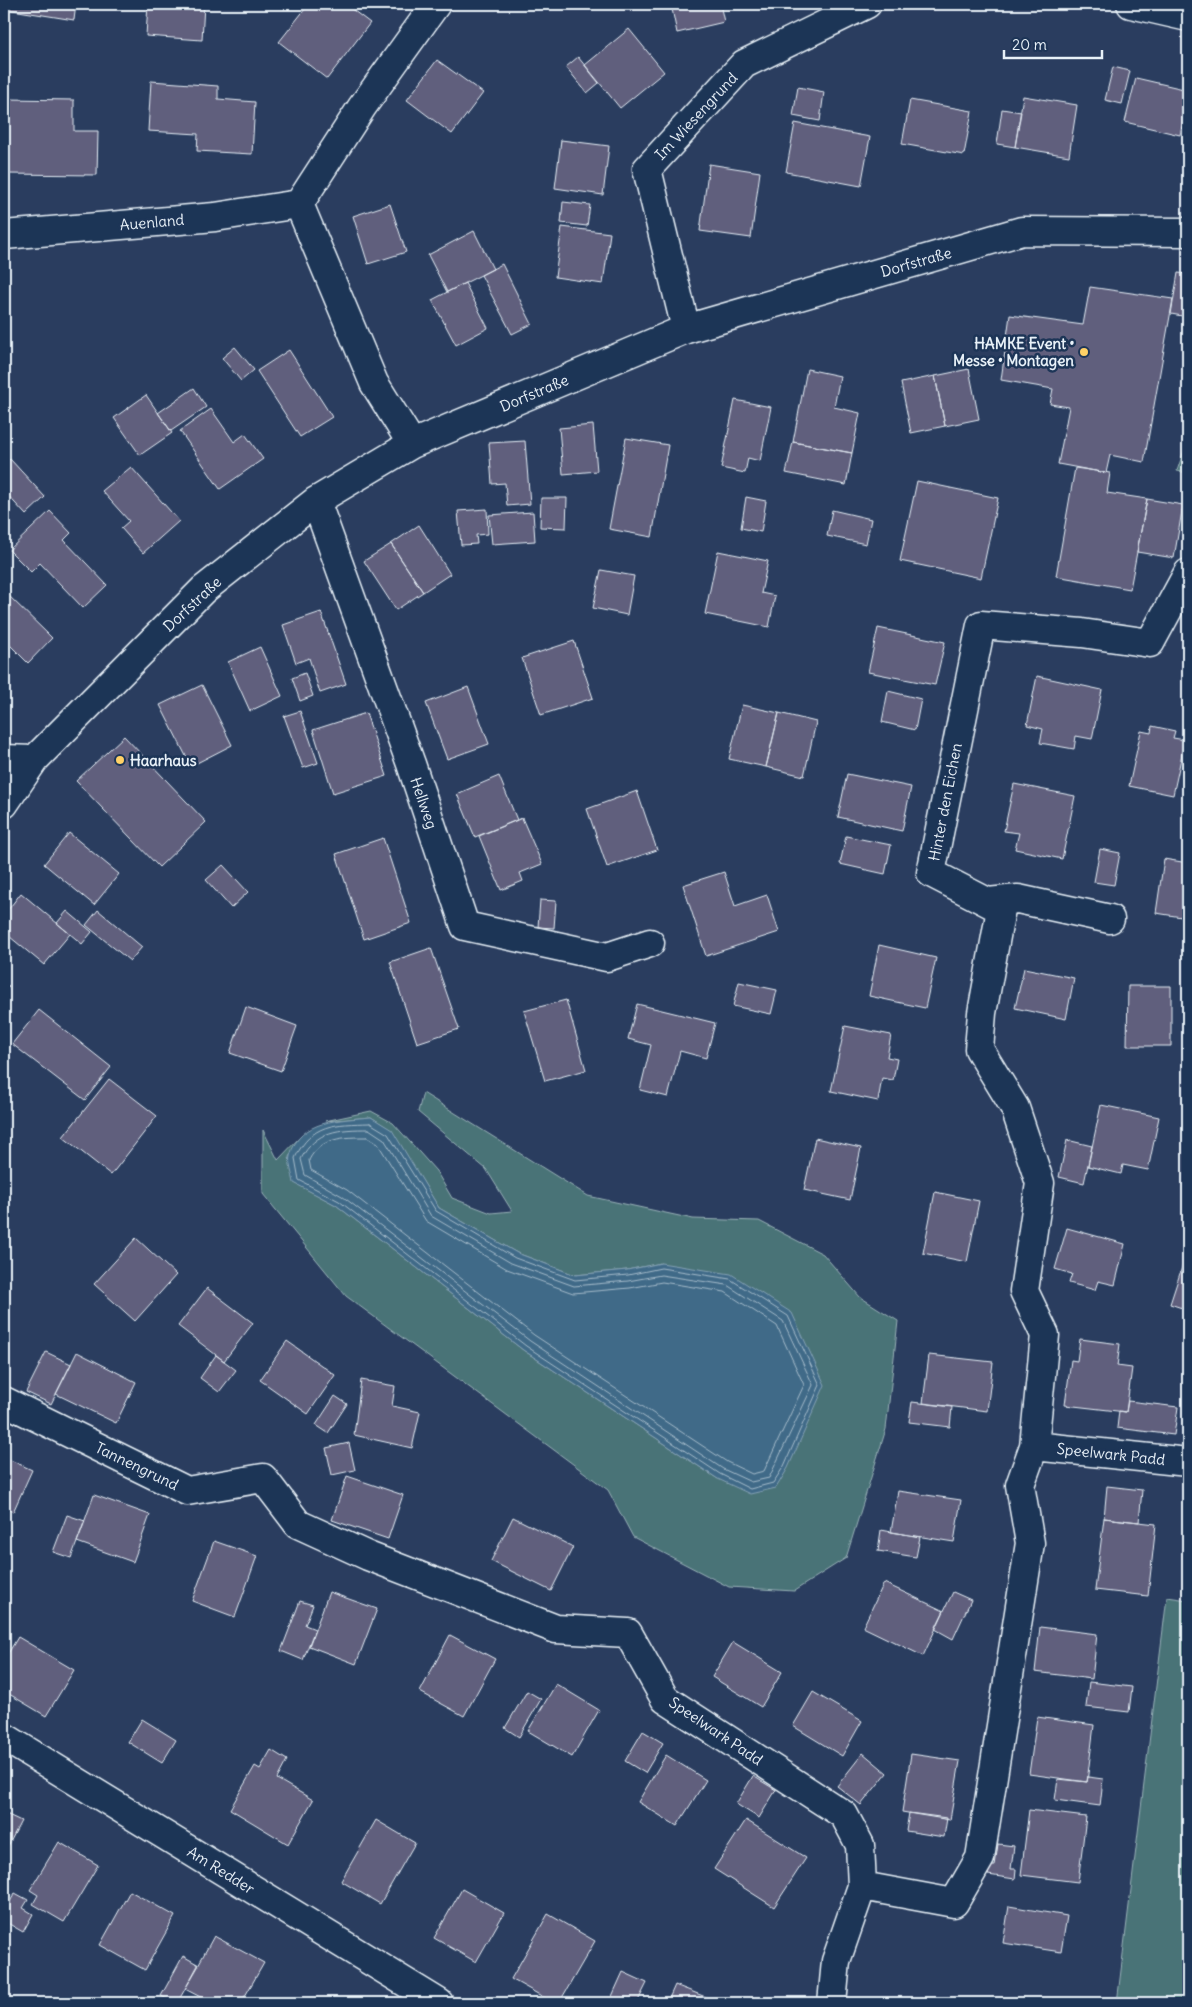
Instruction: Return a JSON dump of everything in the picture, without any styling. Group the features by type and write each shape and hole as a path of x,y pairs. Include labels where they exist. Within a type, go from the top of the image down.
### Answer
{"street":[{"path":"412,444 374,383 299,204 362,107 436,4"},
{"name":"Im Wiesengrund","path":"686,329 647,169 744,64 867,4"},
{"path":"1132,4 1188,17"},
{"name":"Auenland","path":"4,235 215,217 299,204"},
{"name":"Dorfstraße","path":"4,804 34,760 203,590 316,501 412,444 686,329 1022,231 1188,232"},
{"name":"Hellweg","path":"316,501 411,764 465,926 607,956 650,943"},
{"name":"Hinter den Eichen","path":"1034,1446 1044,1335 1024,1291 1040,1183 1015,1108 979,1050 982,1012 1001,909 931,873 981,625 1082,634 1150,643 1188,572"},
{"path":"4,759 34,760"},
{"path":"988,902 1018,899 1110,919"},
{"name":"Tannengrund","path":"4,1401 187,1491 264,1478 298,1524 368,1556"},
{"path":"862,1886 954,1903 980,1858 1030,1543 1020,1485 1034,1446"},
{"name":"Speelwark Padd","path":"1034,1446 1188,1462"},
{"name":"Speelwark Padd","path":"368,1556 556,1630 628,1633 666,1699 844,1815 860,1845 862,1886 836,1961 832,2003"},
{"name":"Am Redder","path":"4,1737 436,2003"}],"green space":[{"path":"1188,438 1188,473 1177,471"},
{"path":"423,1093 588,1196 693,1219 759,1221 823,1254 860,1297 898,1321 886,1429 846,1558 794,1591 729,1587 633,1537 608,1490 346,1296 263,1194 263,1130 278,1160 302,1135 289,1157 295,1183 336,1205 523,1350 718,1479 661,1263 627,1270 575,1275 517,1253 439,1208 391,1130 371,1117 325,1121 371,1111 393,1123 436,1171 452,1198 491,1213 512,1211 486,1169 418,1112"},
{"path":"1167,1597 1188,1600 1188,2003 1117,2003"}],"water":[{"path":"371,1117 392,1130 439,1208 517,1253 575,1275 627,1270 661,1263 731,1274 792,1313 825,1385 788,1468 776,1488 750,1494 718,1479 523,1350 336,1205 294,1183 290,1156 295,1144 302,1135 312,1128 323,1124"}],"building":[{"path":"6,4 76,4 74,20 6,9"},
{"path":"148,4 204,4 202,40 146,36"},
{"path":"309,4 345,4 370,23 327,79 279,42"},
{"path":"671,4 720,4 724,22 677,33"},
{"path":"629,29 664,72 620,108 585,65"},
{"path":"578,57 599,83 587,93 566,67"},
{"path":"437,60 483,93 452,134 407,100"},
{"path":"1113,67 1130,71 1122,104 1105,100"},
{"path":"1136,78 1188,90 1188,100 1180,135 1125,122"},
{"path":"151,81 218,86 218,99 255,102 252,154 197,151 198,134 148,131"},
{"path":"798,87 824,92 820,121 793,116"},
{"path":"1023,96 1077,105 1069,156 1015,147"},
{"path":"7,99 74,100 74,131 98,131 97,175 6,174"},
{"path":"910,100 972,111 964,155 902,144"},
{"path":"1002,109 1021,112 1015,147 997,144"},
{"path":"795,123 870,137 861,186 786,172"},
{"path":"561,140 609,146 603,195 555,188"},
{"path":"709,164 760,172 751,238 700,231"},
{"path":"563,202 590,205 587,226 561,223"},
{"path":"390,204 406,252 368,264 353,216"},
{"path":"562,227 610,233 603,284 555,277"},
{"path":"474,231 493,269 447,292 428,255"},
{"path":"502,264 532,324 512,334 481,275"},
{"path":"1178,273 1188,274 1188,317 1171,314"},
{"path":"465,283 488,328 456,345 432,300"},
{"name":"HAMKE Event • Messe • Montagen","path":"1090,287 1173,299 1144,462 1110,455 1106,473 1058,464 1069,407 1050,404 1053,389 1001,380 1010,315 1083,325"},
{"path":"235,347 254,370 241,381 222,358"},
{"path":"289,350 332,417 300,437 257,371"},
{"path":"807,369 840,376 834,407 860,413 852,453 793,442"},
{"path":"969,369 979,419 945,426 935,376"},
{"path":"935,376 945,426 911,433 901,383"},
{"path":"194,388 206,407 171,431 158,413"},
{"path":"146,395 172,433 140,455 114,418"},
{"path":"735,400 771,407 760,461 748,458 745,473 721,468"},
{"path":"211,409 234,442 245,434 263,459 220,489 180,431"},
{"path":"593,425 597,471 563,474 559,428"},
{"path":"626,438 668,445 652,537 609,529"},
{"path":"525,441 530,504 507,506 505,483 492,484 489,443"},
{"path":"793,442 852,453 846,485 786,473"},
{"path":"10,459 45,497 26,515 4,491 4,465"},
{"path":"131,467 179,521 143,553 121,528 129,521 102,491"},
{"path":"1075,468 1110,473 1107,493 1147,499 1130,589 1056,576"},
{"path":"917,481 998,498 981,578 900,561"},
{"path":"746,497 766,501 761,532 741,528"},
{"path":"541,498 567,498 566,528 540,527"},
{"path":"1147,499 1183,505 1174,558 1137,552"},
{"path":"487,509 488,534 476,535 477,544 461,545 458,511"},
{"path":"832,510 871,519 866,544 827,536"},
{"path":"50,511 71,533 64,540 107,585 83,608 40,563 31,572 9,550"},
{"path":"533,512 535,541 492,544 489,515"},
{"path":"419,525 450,574 423,592 391,544"},
{"path":"391,544 423,592 396,610 364,561"},
{"path":"718,551 768,561 761,593 775,596 769,627 705,614"},
{"path":"601,570 634,576 627,615 593,608"},
{"path":"4,591 52,638 28,663 4,639"},
{"path":"321,612 346,684 320,693 309,658 296,663 283,625"},
{"path":"878,628 945,642 935,685 868,672"},
{"path":"574,641 593,698 541,715 522,658"},
{"path":"260,647 282,696 250,711 228,662"},
{"path":"305,673 313,696 300,701 292,678"},
{"path":"1037,676 1102,690 1092,739 1076,736 1074,749 1040,743 1043,729 1027,725"},
{"path":"202,685 232,745 191,766 160,705"},
{"path":"468,687 489,744 447,759 426,703"},
{"path":"888,691 921,699 915,730 882,722"},
{"path":"742,705 779,713 766,767 729,759"},
{"path":"300,711 318,763 303,768 284,716"},
{"path":"366,713 387,776 333,793 313,730"},
{"path":"779,713 816,722 804,776 766,767"},
{"path":"1152,726 1175,731 1173,738 1185,740 1173,795 1129,786 1141,731 1151,733"},
{"path":"124,736 206,822 159,867 76,781"},
{"path":"847,774 911,787 902,831 838,817"},
{"path":"499,776 517,820 475,837 457,794"},
{"path":"1014,784 1075,796 1062,859 1015,849 1019,833 1004,831"},
{"path":"637,791 657,850 607,867 587,809"},
{"path":"522,818 542,864 520,873 523,881 501,890 479,836"},
{"path":"69,833 119,874 94,905 44,864"},
{"path":"846,836 891,845 885,874 840,864"},
{"path":"383,838 411,923 364,939 336,854"},
{"path":"1100,849 1120,853 1114,885 1094,882"},
{"path":"1164,859 1188,863 1188,918 1156,913"},
{"path":"223,865 248,892 231,908 206,880"},
{"path":"724,872 735,906 767,895 779,932 706,956 683,885"},
{"path":"21,893 70,934 44,965 4,932 4,915"},
{"path":"540,900 556,901 554,928 538,927"},
{"path":"98,910 142,947 130,961 86,925"},
{"path":"67,911 92,932 82,944 57,923"},
{"path":"879,945 936,958 925,1008 869,996"},
{"path":"431,948 459,1029 417,1043 390,962"},
{"path":"1024,968 1074,978 1066,1019 1015,1008"},
{"path":"739,982 777,990 771,1014 733,1006"},
{"path":"4,983 9,986 4,993"},
{"path":"1128,986 1171,986 1171,1046 1127,1046"},
{"path":"566,1000 586,1070 545,1081 524,1011"},
{"path":"637,1004 715,1023 706,1058 680,1051 668,1097 640,1090 651,1045 628,1039"},
{"path":"246,1007 297,1026 281,1071 230,1053"},
{"path":"39,1010 111,1067 85,1100 12,1044"},
{"path":"845,1026 891,1035 887,1057 897,1059 893,1080 882,1078 878,1101 831,1091"},
{"path":"109,1079 157,1116 111,1175 63,1137"},
{"path":"1101,1105 1159,1117 1148,1170 1123,1165 1121,1174 1088,1166"},
{"path":"815,1138 861,1148 850,1200 804,1190"},
{"path":"1067,1140 1092,1146 1084,1183 1059,1177"},
{"path":"935,1192 979,1201 967,1262 923,1253"},
{"path":"1067,1228 1125,1244 1115,1285 1098,1281 1095,1290 1069,1283 1072,1274 1055,1269"},
{"path":"136,1238 176,1275 135,1321 94,1284"},
{"path":"1186,1255 1188,1256 1188,1310 1170,1304"},
{"path":"207,1288 253,1323 224,1361 178,1326"},
{"path":"1080,1339 1120,1344 1117,1366 1132,1368 1126,1412 1065,1405 1071,1360 1077,1361"},
{"path":"287,1341 335,1375 308,1414 260,1380"},
{"path":"46,1352 71,1364 51,1404 26,1392"},
{"path":"77,1352 136,1382 116,1423 56,1394"},
{"path":"216,1355 236,1370 219,1392 200,1378"},
{"path":"929,1355 993,1362 987,1411 923,1403"},
{"path":"361,1380 395,1386 392,1406 420,1412 412,1448 354,1435"},
{"path":"335,1396 347,1404 328,1433 316,1425"},
{"path":"1128,1401 1178,1407 1174,1435 1117,1428 1119,1411 1126,1412"},
{"path":"912,1402 952,1407 950,1427 909,1422"},
{"path":"349,1443 355,1470 332,1475 326,1448"},
{"path":"4,1457 32,1470 13,1512 4,1508"},
{"path":"347,1476 403,1495 388,1539 332,1520"},
{"path":"1107,1486 1142,1490 1139,1522 1104,1518"},
{"path":"898,1491 961,1500 954,1542 891,1532"},
{"path":"94,1495 150,1515 133,1562 77,1542"},
{"path":"67,1515 85,1521 71,1558 53,1552"},
{"path":"513,1517 573,1547 551,1591 491,1561"},
{"path":"1104,1518 1156,1524 1148,1596 1095,1590"},
{"path":"881,1530 920,1537 916,1557 878,1551"},
{"path":"214,1541 257,1556 235,1617 192,1601"},
{"path":"884,1583 944,1611 923,1656 863,1627"},
{"path":"329,1592 377,1609 356,1664 309,1646"},
{"path":"953,1592 971,1600 953,1639 935,1629"},
{"path":"300,1601 313,1605 305,1625 315,1629 303,1660 281,1651"},
{"path":"1040,1627 1097,1634 1092,1679 1035,1672"},
{"path":"450,1635 495,1659 464,1716 420,1692"},
{"path":"18,1637 74,1670 46,1716 4,1691 4,1660"},
{"path":"733,1642 782,1672 761,1707 712,1677"},
{"path":"1089,1682 1132,1687 1129,1712 1086,1707"},
{"path":"556,1684 599,1710 572,1757 528,1731"},
{"path":"527,1691 541,1699 519,1737 505,1728"},
{"path":"813,1692 862,1721 842,1756 793,1726"},
{"path":"1037,1717 1094,1725 1087,1782 1029,1774"},
{"path":"142,1719 176,1740 162,1763 128,1742"},
{"path":"643,1731 663,1743 645,1773 625,1761"},
{"path":"271,1750 287,1760 277,1779 313,1800 288,1844 230,1809 255,1766 260,1769"},
{"path":"863,1753 887,1773 861,1805 837,1786"},
{"path":"911,1754 960,1761 950,1820 902,1812"},
{"path":"666,1755 706,1780 677,1826 638,1802"},
{"path":"753,1776 776,1790 759,1818 736,1804"},
{"path":"1088,1777 1103,1779 1100,1806 1055,1800 1058,1779 1087,1782"},
{"path":"1029,1810 1086,1817 1078,1882 1021,1875"},
{"path":"4,1813 21,1821 4,1854"},
{"path":"909,1813 947,1818 944,1837 906,1831"},
{"path":"376,1820 415,1843 380,1904 341,1881"},
{"path":"746,1820 806,1858 774,1907 714,1869"},
{"path":"59,1842 98,1865 64,1922 33,1904 38,1895 30,1890"},
{"path":"998,1844 1014,1846 1011,1869 1016,1869 1015,1879 988,1875 989,1866 995,1866"},
{"path":"462,1889 504,1913 476,1962 434,1938"},
{"path":"130,1891 175,1916 145,1970 100,1945"},
{"path":"15,1893 28,1900 23,1908 33,1914 23,1932 4,1921 4,1912"},
{"path":"1009,1906 1067,1916 1061,1952 1003,1943"},
{"path":"548,1914 595,1941 559,2003 554,2003 511,1979"},
{"path":"214,1936 264,1963 241,2003 212,2003 185,1989"},
{"path":"183,1956 199,1965 177,2003 175,2003 161,1996"},
{"path":"623,1972 647,1983 638,2001 643,2003 609,2003"},
{"path":"675,1985 721,2003 667,2003"}],"place":[{"name":"HAMKE Event • Messe • Montagen","path":"1084,352"},
{"name":"Haarhaus","path":"120,760"}]}
